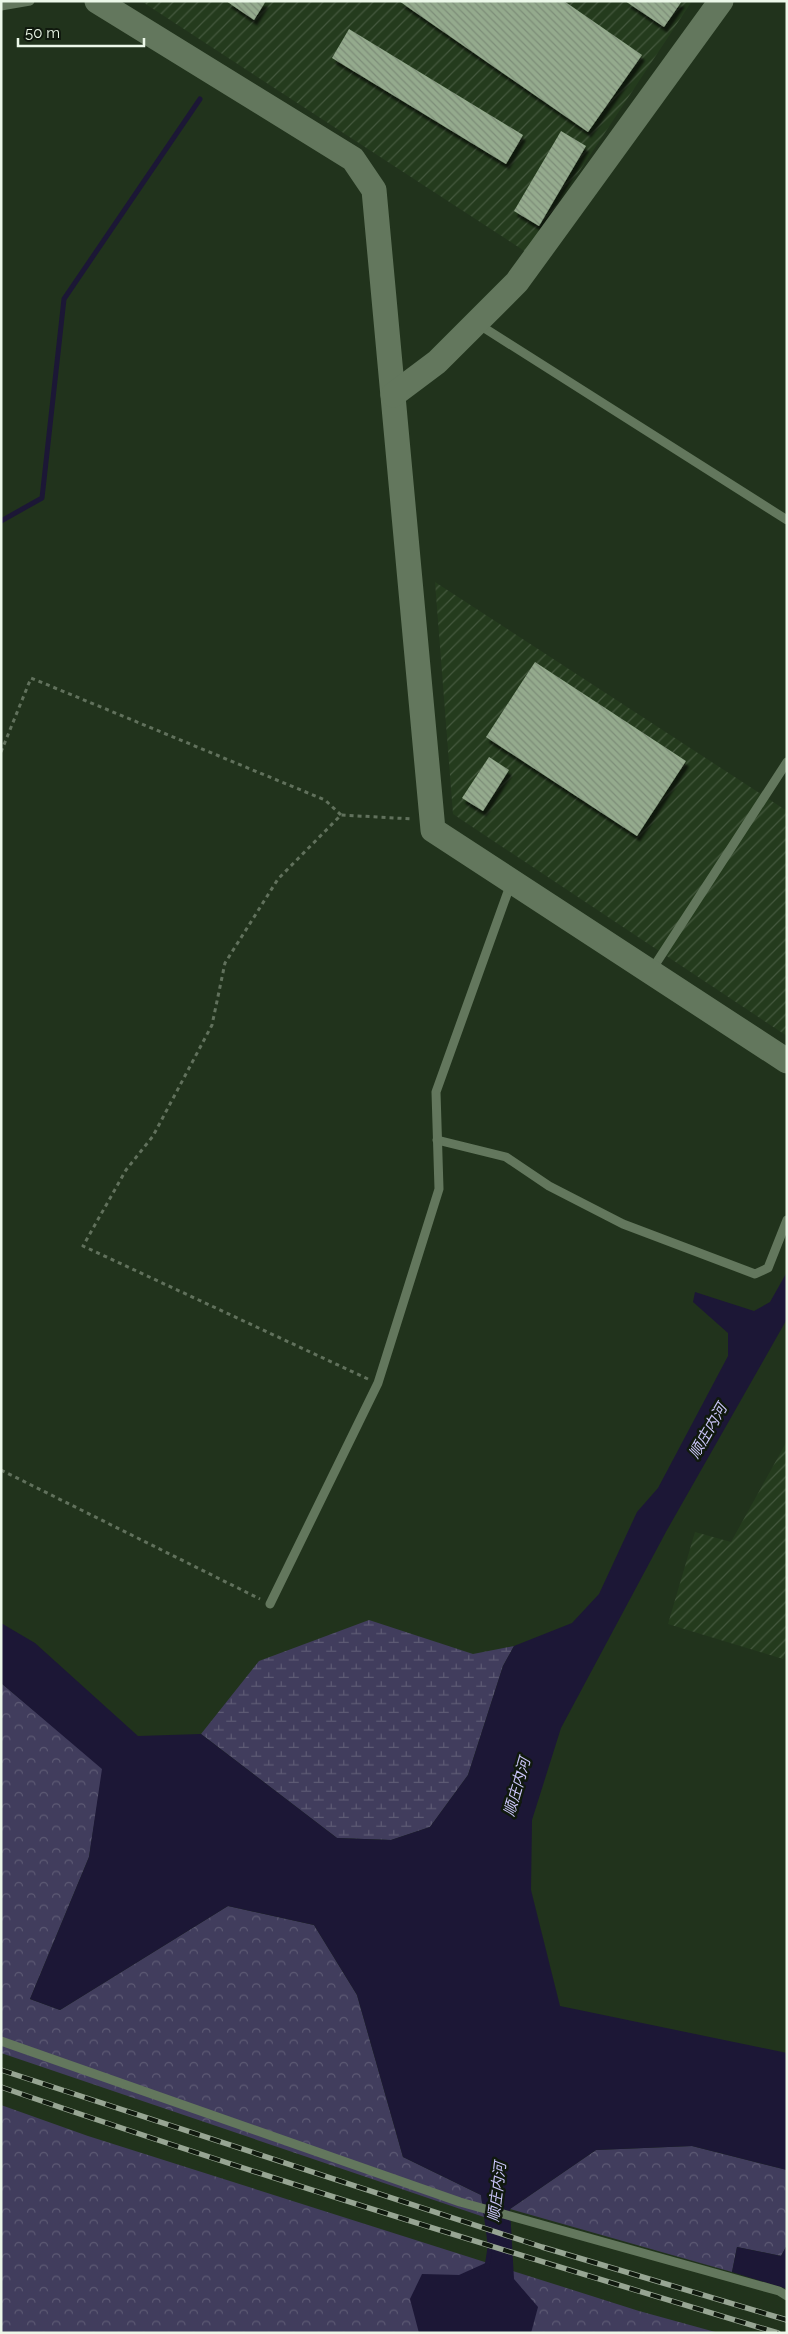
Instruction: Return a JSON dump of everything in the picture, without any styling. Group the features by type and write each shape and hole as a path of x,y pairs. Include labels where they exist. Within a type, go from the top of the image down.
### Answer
{"street":[{"path":"97,1 353,159 374,190 433,830 787,1061"},
{"path":"393,395 437,362 517,282 720,1"}],"lane":[{"path":"1,6 30,1"},
{"path":"476,323 787,520"},
{"path":"651,972 787,762"},
{"path":"270,1604 378,1383 439,1189 436,1092 512,881"},
{"path":"437,1140 506,1158 549,1186 623,1224 755,1274 768,1268 787,1220"},
{"path":"1,2041 460,2202 779,2291 787,2296"}],"path":[{"path":"1,752 31,678 325,800 341,815 410,818 433,830"},
{"path":"341,815 278,879 225,963 212,1025 153,1136 126,1170 82,1246 378,1383"},
{"path":"1,1470 270,1604"}],"shaded area":[{"path":"141,1 692,1 526,252"},
{"path":"435,582 787,811 787,1036 453,814"},
{"path":"787,1441 787,1647 783,1659 668,1624 695,1532 731,1542"}],"green space":[{"path":"369,1620 473,1654 514,1646 503,1666 468,1775 430,1827 391,1840 337,1838 201,1734 259,1661"},
{"path":"1,1683 103,1768 89,1857 30,1999 60,2010 228,1906 314,1925 357,1995 403,2157 481,2195 484,2217 1,2053"},
{"path":"1,2105 88,2136 639,2311 719,2333 1,2333"},
{"path":"692,2146 787,2170 787,2245 781,2256 737,2247 732,2272 510,2209 596,2150"}],"water":[{"path":"787,1272 787,1319 667,1530 561,1728 532,1820 531,1890 560,2006 787,2053 787,2170 692,2146 596,2150 510,2209 514,2279 538,2307 531,2333 419,2333 410,2299 422,2274 459,2275 490,2261 481,2195 403,2157 357,1995 314,1925 228,1906 60,2010 30,1999 89,1857 102,1769 1,1683 1,1623 35,1643 138,1736 201,1734 337,1838 391,1840 430,1827 468,1775 503,1666 514,1646 572,1623 599,1594 637,1512 658,1488 728,1356 728,1333 693,1302 695,1292 754,1311 770,1302"},
{"path":"787,2245 787,2289 732,2272 737,2247 781,2256"}],"building":[{"path":"226,1 266,1 254,20"},
{"path":"399,1 564,1 642,55 588,132"},
{"path":"625,1 682,1 664,27"},
{"path":"349,29 523,135 506,164 332,58"},
{"path":"561,131 586,146 539,226 514,211"},
{"path":"535,662 686,761 637,836 486,737"},
{"path":"489,757 509,770 483,811 462,798"}],"waterway":[{"path":"1,521 42,498 64,299 200,99"},
{"name":"顺庄内河","path":"487,2267 490,2248"}],"railway":[{"path":"1,2070 542,2247 787,2320"},
{"path":"1,2087 291,2183 778,2333"}]}
